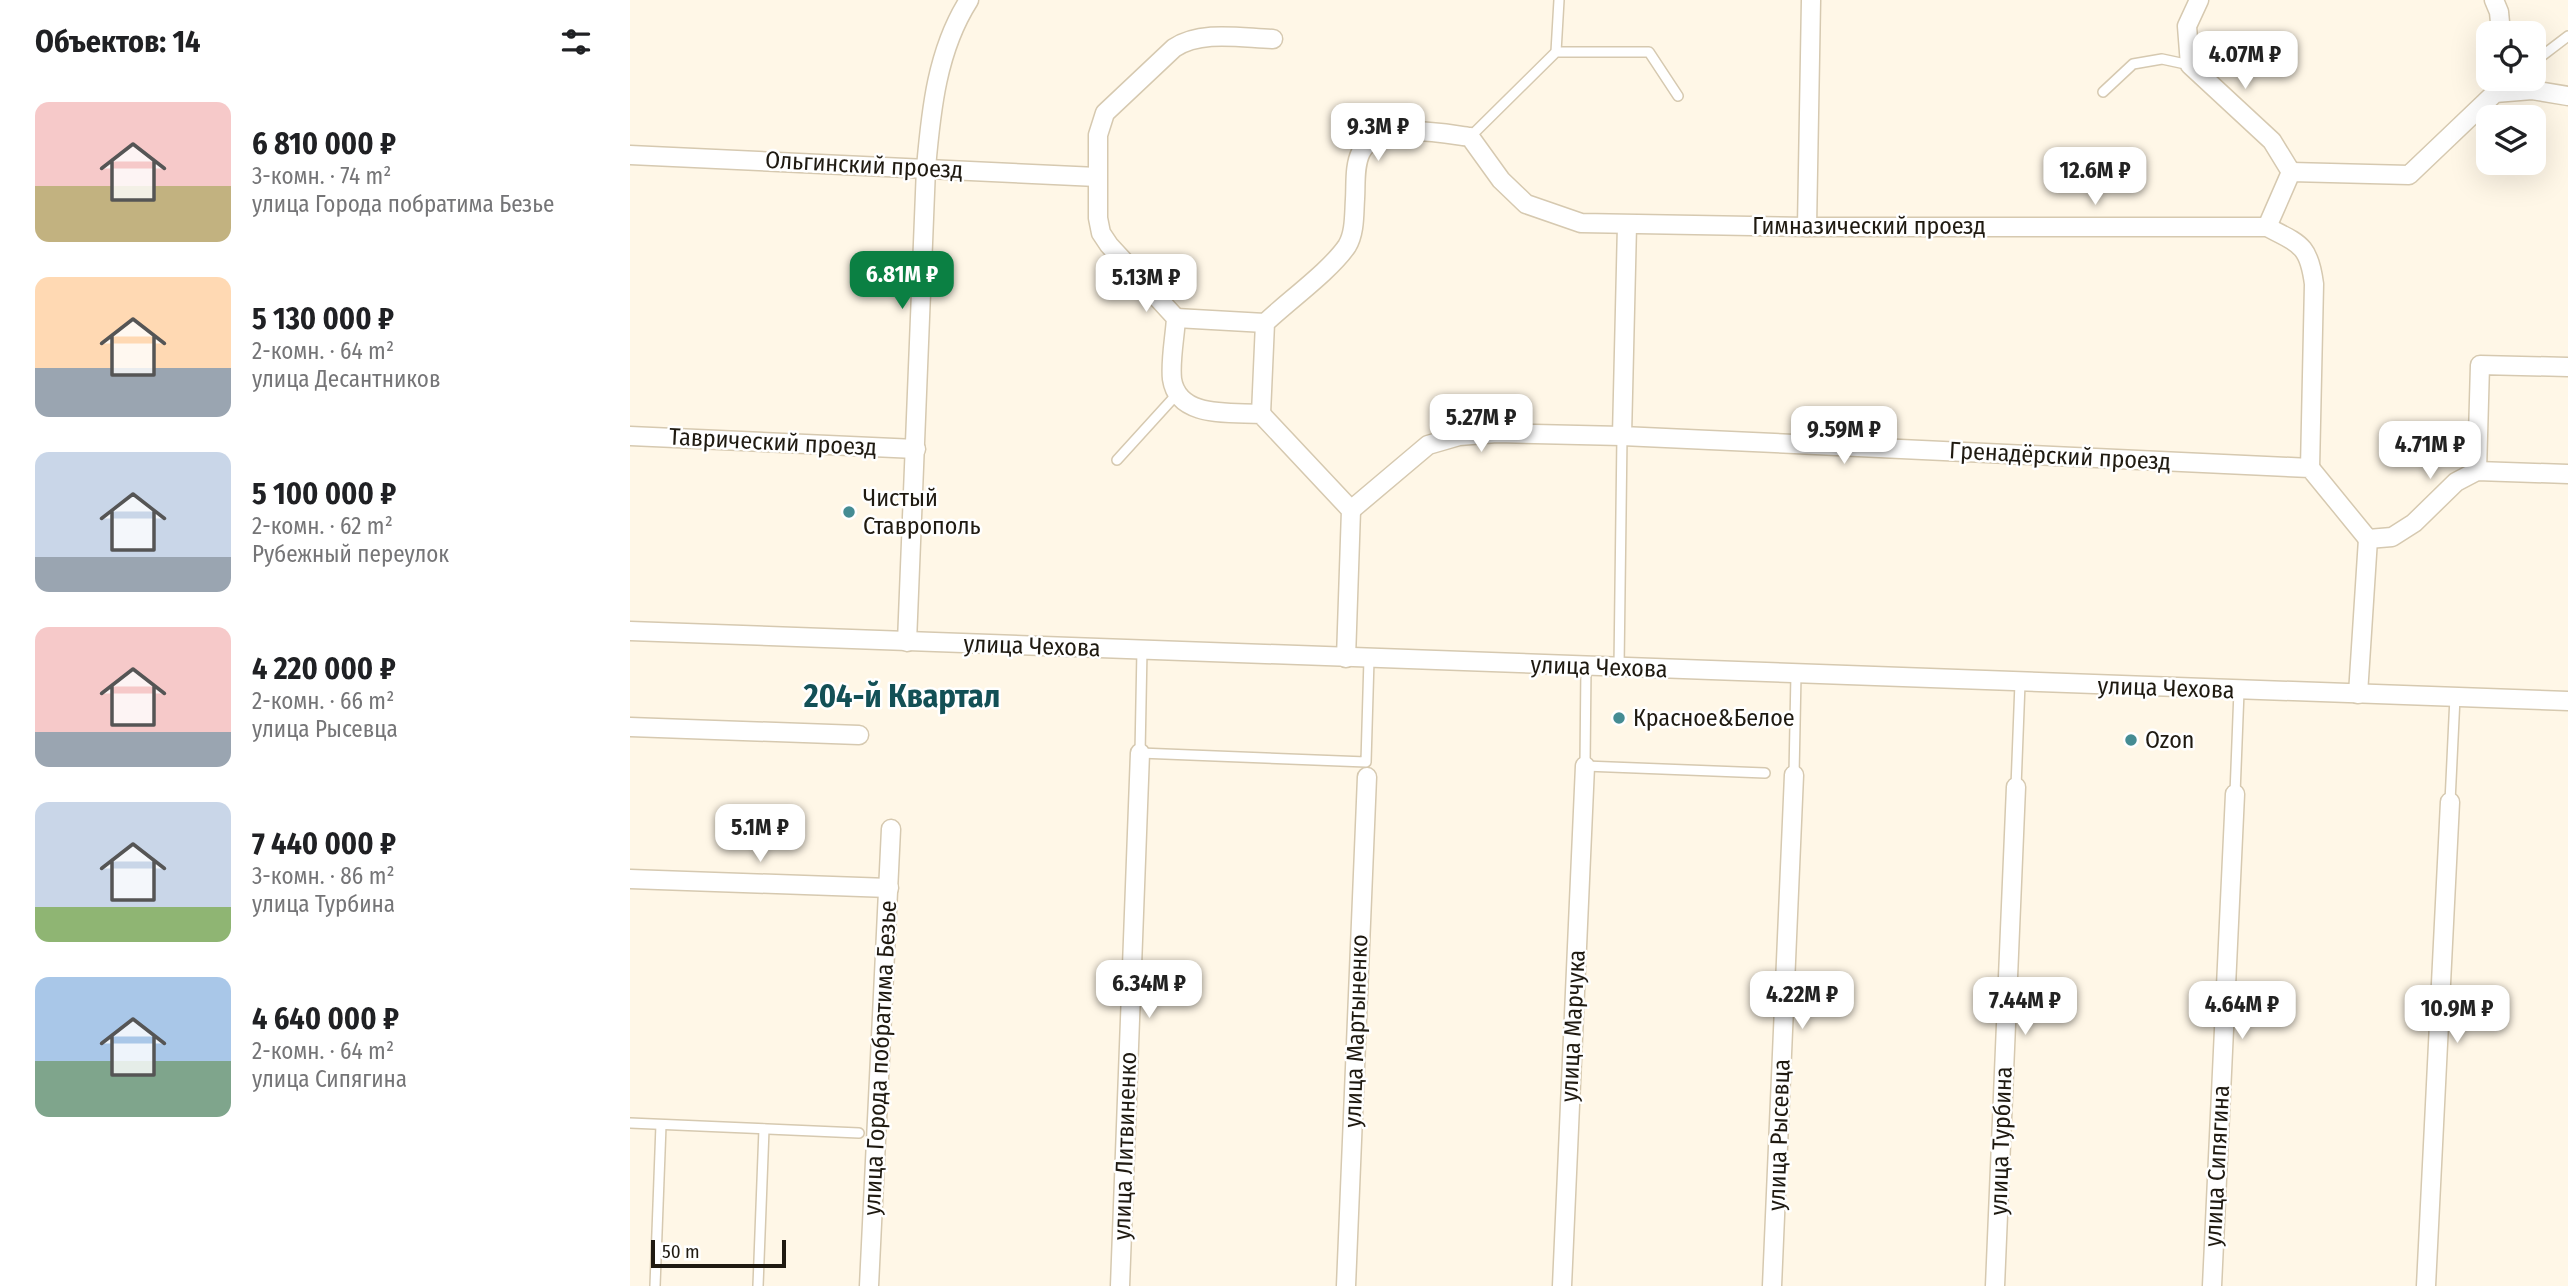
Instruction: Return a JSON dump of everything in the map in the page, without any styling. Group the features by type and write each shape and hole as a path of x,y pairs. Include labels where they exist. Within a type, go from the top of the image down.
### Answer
{"street":[{"path":"907,642 930,118 940,65 960,14 969,0"},
{"path":"1807,227 1811,0"},
{"path":"2199,0 2187,26 2190,65 2272,141 2291,172"},
{"path":"2494,0 2500,21"},
{"path":"1273,39 1202,37 1186,40 1105,113 1098,135 1098,218 1101,233 1176,318 1265,323 1325,269 1347,245 1354,225 1356,169 1369,140 1388,132 1439,132 1470,137"},
{"path":"2291,172 2409,175 2491,91"},
{"path":"2538,91 2568,96"},
{"name":"Гимназический проезд","path":"1470,137 1501,180 1526,204 1581,223 1807,227 2267,227 2296,242 2311,259 2314,284 2310,468"},
{"name":"Ольгинский проезд","path":"630,155 1097,177"},
{"path":"2267,227 2291,172"},
{"path":"1622,436 1627,225"},
{"path":"1176,318 1172,378 1177,394 1186,404 1201,410 1261,414 1351,510 1346,658"},
{"path":"1261,414 1265,323"},
{"path":"2477,471 2480,365 2568,367"},
{"name":"Гренадёрский проезд","path":"1351,510 1428,445 1459,436 1497,433 1622,436 2310,468"},
{"name":"Таврический проезд","path":"630,436 916,449"},
{"path":"2310,468 2368,539 2358,695"},
{"path":"2368,539 2392,537 2414,523 2456,482 2477,471 2568,474"},
{"name":"улица Чехова","path":"630,631 2568,701"},
{"path":"630,727 859,735"},
{"name":"улица Литвиненко","path":"1120,1286 1140,753"},
{"name":"улица Марчука","path":"1562,1286 1584,766"},
{"name":"улица Рысевца","path":"1772,1286 1794,775"},
{"name":"улица Мартыненко","path":"1346,1286 1367,777"},
{"name":"улица Турбина","path":"1995,1286 2016,787"},
{"name":"улица Сипягина","path":"2212,1286 2235,794"},
{"path":"2426,1286 2450,802"},
{"name":"улица Города побратима Безье","path":"869,1286 891,829"},
{"path":"630,879 888,888"}],"lane":[{"path":"1470,137 1556,52 1559,0"},
{"path":"2546,53 2568,36"},
{"path":"1556,52 1649,52 1678,96"},
{"path":"2104,92 2133,64 2162,59 2190,65"},
{"path":"1117,460 1177,394"},
{"path":"1619,667 1622,436"},
{"path":"1142,650 1140,753 1366,762 1369,659"},
{"path":"1586,666 1584,766 1765,773"},
{"path":"1794,775 1796,674"},
{"path":"2016,787 2020,683"},
{"path":"2235,794 2239,691"},
{"path":"2450,802 2455,698"},
{"path":"630,1123 859,1133"},
{"path":"655,1286 661,1125"},
{"path":"758,1286 764,1129"}],"place":[{"name":"Чистый Ставрополь","path":"849,512"},
{"name":"Красное&Белое","path":"1619,718"},
{"name":"Ozon","path":"2131,740"}],"district":[{"name":"204-й Квартал","path":"902,696"}]}
